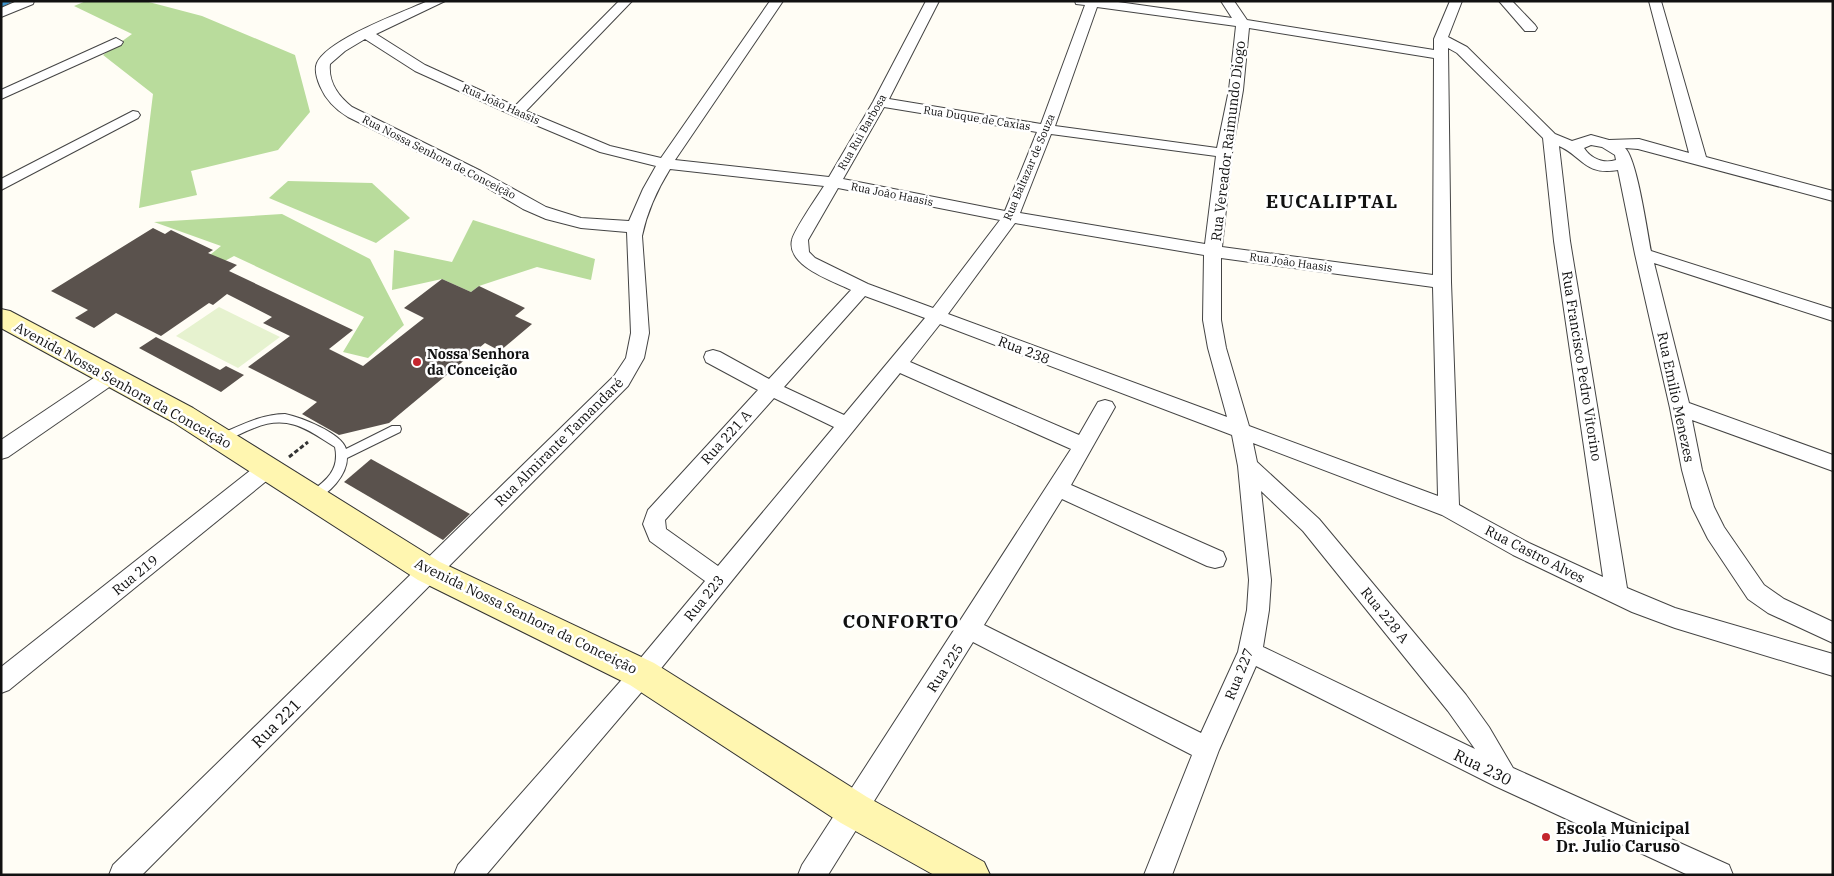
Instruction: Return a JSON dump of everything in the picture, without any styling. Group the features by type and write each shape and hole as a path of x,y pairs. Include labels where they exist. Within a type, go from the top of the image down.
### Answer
{"street":[{"path":"1,13 28,1"},
{"path":"517,112 626,1"},
{"name":"Rua Almirante Tamandaré","path":"429,571 622,381 635,358 640,333 635,227 665,164 777,1"},
{"name":"Rua Rui Barbosa","path":"809,262 801,253 800,240 880,102 933,1"},
{"name":"Rua Vereador Raimundo Diogo","path":"1227,1 1243,23 1236,90 1224,153 1213,251 1212,320 1217,348 1241,432"},
{"path":"1449,509 1442,282 1441,38 1456,1"},
{"path":"1505,1 1530,28"},
{"path":"1655,1 1699,160"},
{"path":"366,34 437,2"},
{"path":"1089,2 1243,23 1441,55"},
{"name":"Rua Baltazar de Souza","path":"936,316 1011,217 1046,129 1089,2"},
{"name":"Rua João Haasis","path":"366,34 420,68 517,112 605,148 665,164 833,182 1011,217 1213,251 1442,282"},
{"name":"Rua Nossa Senhora de Conceição","path":"366,34 340,47 327,57 323,65 330,92 337,102 358,115 476,174 545,212 572,222 635,227"},
{"path":"1441,38 1462,50 1550,137 1576,148 1584,159 1631,189"},
{"path":"1,95 116,42"},
{"name":"Rua Duque de Caxias","path":"880,102 1046,129 1224,153"},
{"path":"1,185 133,115"},
{"name":"Rua Francisco Pedro Vitorino","path":"1550,137 1562,241 1617,595"},
{"path":"1576,148 1577,144 1591,140 1610,144 1622,153 1624,162 1612,166 1592,163"},
{"path":"1610,144 1618,142 1639,144 1833,196"},
{"name":"Rua Emilio Menezes","path":"1624,162 1643,254 1680,408 1692,470 1703,507 1716,533 1756,592 1776,606 1833,633"},
{"path":"1643,254 1833,314"},
{"name":"Rua 238","path":"809,262 862,288 1241,432"},
{"name":"Rua 221 A","path":"719,579 658,535 653,523 656,516 862,288"},
{"name":"Rua 223","path":"468,875 642,674 936,316"},
{"name":"Avenida Nossa Senhora da Conceição","path":"1,317 222,438 429,571 642,674 854,810 971,875"},
{"path":"713,356 770,388 846,424"},
{"path":"897,364 1082,445"},
{"path":"1,451 111,376"},
{"name":"Rua 225","path":"812,875 1058,488 1105,407"},
{"path":"1680,408 1833,463"},
{"name":"Rua Castro Alves","path":"1241,432 1449,509 1521,549 1617,595 1675,618 1758,641 1833,666"},
{"name":"Rua 227","path":"1158,875 1207,749 1250,652 1258,610 1260,580 1248,466 1241,432"},
{"name":"Rua 228 A","path":"1248,466 1278,492 1323,540 1457,703 1480,735 1504,777"},
{"name":"Rua 219","path":"1,682 268,468"},
{"path":"1058,488 1215,559"},
{"name":"Rua 221","path":"123,875 429,571"},
{"path":"969,630 1207,749"},
{"name":"Rua 230","path":"1250,652 1504,777 1719,875"}],"lane":[{"path":"222,438 252,424 284,418 303,424 340,445 344,455 340,470 330,484 313,496"},
{"path":"344,455 396,429"}],"green space":[{"path":"86,1 145,1 202,16 295,55 310,112 278,150 191,171 197,195 139,208 153,94 103,55 132,34 74,6"},
{"path":"288,181 372,183 410,218 376,243 269,198"},
{"path":"282,214 370,259 404,325 368,358 343,352 364,317 234,256 212,268 195,267 221,246 154,222"},
{"path":"473,220 595,259 591,280 537,267 479,286 471,292 442,279 392,290 394,250 452,262"},
{"path":"219,307 280,337 238,368 176,336"}],"building":[{"path":"153,228 165,234 171,230 213,250 208,253 237,265 229,271 353,330 329,349 363,366 424,318 404,308 442,279 471,292 479,286 525,308 515,316 532,324 500,351 485,343 389,423 339,435 302,414 317,402 248,367 290,336 263,323 272,317 227,294 213,305 209,303 161,336 116,313 94,328 75,318 88,310 51,291"},
{"path":"156,337 220,370 226,366 244,375 221,392 139,348"},
{"path":"371,459 470,514 443,540 344,482"}],"waterway":[{"path":"1,5 9,1"}],"place":[{"name":"Nossa Senhora da Conceição","path":"417,362"},
{"name":"Escola Municipal Dr. Julio Caruso","path":"1546,837"}],"district":[{"name":"EUCALIPTAL","path":"1332,201"},
{"name":"CONFORTO","path":"901,621"}]}
